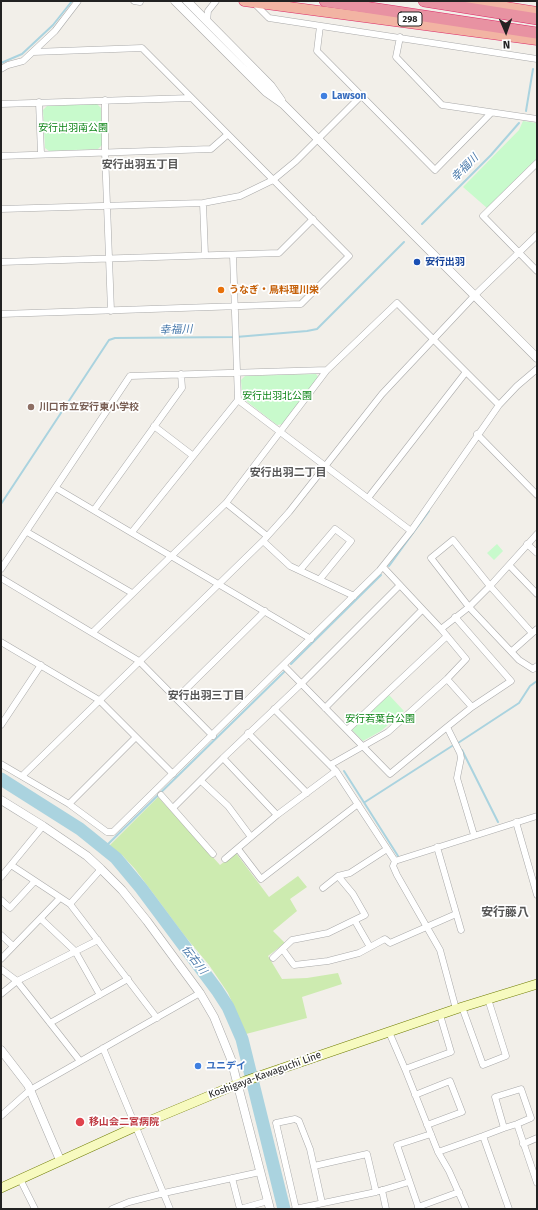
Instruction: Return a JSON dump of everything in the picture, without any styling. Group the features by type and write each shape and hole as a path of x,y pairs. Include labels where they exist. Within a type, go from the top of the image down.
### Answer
{"highway":[{"name":"298","path":"282,1 537,40"},
{"path":"325,1 537,33"},
{"path":"424,1 537,19"},
{"path":"469,1 537,11"},
{"path":"491,1 537,11"},
{"path":"249,2 537,40"}],"main road":[{"name":"Koshigaya-Kawaguchi Line","path":"1,1188 60,1160 241,1082 459,1008 537,984"}],"street":[{"path":"1,69 8,65 23,61 55,31 78,1"},
{"path":"175,1 266,92 283,104 537,358"},
{"path":"187,1 271,86 283,104"},
{"path":"207,21 208,11 216,1"},
{"path":"249,2 269,18 537,59"},
{"path":"320,26 317,50 435,170 491,113"},
{"path":"400,37 396,58 442,105 537,119"},
{"path":"1,314 301,304 349,256 142,48 33,52"},
{"path":"1,209 203,203 240,196 273,180 319,140 361,96"},
{"path":"1,104 191,98"},
{"path":"105,100 105,152 111,311"},
{"path":"39,102 41,154"},
{"path":"1,156 211,149 227,135"},
{"path":"537,163 483,216 537,271"},
{"path":"203,203 205,255"},
{"path":"1,262 279,253 313,219"},
{"path":"22,776 265,538 382,394 475,295 537,235"},
{"path":"132,532 192,455 238,400 233,255"},
{"path":"93,632 170,555 226,503 327,370 397,303 499,405"},
{"path":"1,764 69,804 107,832 113,832 213,736 383,566 411,531 477,434 499,405 517,386 537,369"},
{"path":"1,569 28,532 130,376 327,370"},
{"path":"368,498 466,372"},
{"path":"94,510 182,388 181,374"},
{"path":"238,400 411,531"},
{"path":"154,426 192,455"},
{"path":"477,434 537,494"},
{"path":"56,488 311,639"},
{"path":"226,503 265,538 290,566 354,596"},
{"path":"300,570 335,529 351,541 320,580"},
{"path":"28,532 132,593"},
{"path":"441,629 468,607 490,586 510,566 537,534"},
{"path":"512,652 534,631 490,586 453,540 431,558 468,607 519,660 533,669 537,666"},
{"path":"528,544 537,553"},
{"path":"330,765 388,732 447,680 466,659 441,629 383,566"},
{"path":"510,566 537,594"},
{"path":"1,578 139,660 178,698 213,736"},
{"path":"173,808 248,733 301,684 400,585"},
{"path":"324,708 422,610"},
{"path":"178,698 265,611"},
{"path":"284,666 390,774 472,707 511,681 455,617"},
{"path":"347,730 447,636"},
{"path":"1,642 99,700 173,774"},
{"path":"1,723 41,665"},
{"path":"447,680 472,707"},
{"path":"274,709 336,771 395,861"},
{"path":"447,727 460,753 461,758 457,778 474,835"},
{"path":"248,733 307,793"},
{"path":"69,804 136,737"},
{"path":"223,758 277,815"},
{"path":"225,859 277,815 336,771"},
{"path":"201,781 228,806 251,837"},
{"path":"161,795 213,854"},
{"path":"1,800 87,856 101,869 122,890 147,920 200,993 214,1017 241,1082 260,1172 269,1205 240,1209 232,1178"},
{"path":"238,848 261,879 358,804"},
{"path":"395,861 537,816"},
{"path":"516,822 537,895"},
{"path":"1,877 43,826"},
{"path":"437,847 460,930"},
{"path":"323,888 338,876 350,873 387,849"},
{"path":"395,861 393,866 397,875 428,926 440,950 459,1008 483,1065 506,1056 488,999"},
{"path":"11,865 34,882 70,904 157,1018"},
{"path":"70,904 101,869"},
{"path":"272,958 283,950 292,940 316,937 355,921 365,915 353,894 338,876"},
{"path":"1,900 10,908 34,882"},
{"path":"1,959 60,898"},
{"path":"283,950 294,965 328,961 359,953 385,939 390,943 456,914"},
{"path":"41,919 75,951 100,995"},
{"path":"355,921 370,947"},
{"path":"1,936 13,946"},
{"path":"1,994 18,981 98,940"},
{"path":"1,969 18,981 80,1061"},
{"path":"50,1023 128,979"},
{"path":"1,1116 30,1090 200,993"},
{"path":"405,1068 451,1052 440,1015"},
{"path":"389,1032 405,1068 438,1152 449,1171 466,1209"},
{"path":"103,1048 137,1126 170,1209"},
{"path":"1,1050 30,1090 60,1160"},
{"path":"415,1095 450,1081 462,1112 427,1125"},
{"path":"438,1152 516,1124 531,1118 521,1089 495,1097 504,1128"},
{"path":"322,1203 310,1149 298,1121 295,1119 276,1123 295,1209 379,1191 409,1182"},
{"path":"516,1124 537,1182"},
{"path":"516,1124 537,1182"},
{"path":"431,1134 397,1145 419,1208 459,1192"},
{"path":"483,1136 509,1209"},
{"path":"523,1144 537,1138"},
{"path":"314,1166 367,1154 386,1209"},
{"path":"112,1209 129,1202 164,1193 260,1172"},
{"path":"20,1179 35,1209"},
{"path":"129,1202 131,1209"}],"green space":[{"name":"安行出羽南公園","path":"97,104 101,108 102,145 98,149 49,151 45,148 43,110 47,106"},
{"path":"523,121 537,123 537,158 487,208 463,187 519,130"},
{"name":"安行出羽北公園","path":"316,374 319,378 283,424 277,425 245,400 242,393 241,380 245,376"},
{"path":"497,544 503,551 494,560 487,553"},
{"name":"安行若葉台公園","path":"389,695 404,711 381,731 363,741 352,730"},
{"path":"158,797 220,865 236,853 269,897 298,876 307,887 290,899 297,911 273,931 285,943 268,956 282,979 307,978 338,973 342,984 302,997 307,1018 246,1034 228,993 209,965 184,935 135,869 122,855 109,846"}],"waterway":[{"path":"1,63 22,54 53,25 72,1"},
{"name":"幸福川","path":"526,111 533,69"},
{"name":"幸福川","path":"422,224 491,155 519,123"},
{"name":"幸福川","path":"1,504 109,340 115,338 236,337 317,329 404,242"},
{"path":"389,566 429,511"},
{"path":"291,664 381,575"},
{"path":"103,849 284,672"},
{"path":"458,743 519,703 530,686 537,681"},
{"path":"365,802 452,746"},
{"path":"462,750 498,822"},
{"path":"344,771 398,856"},
{"name":"伝右川","path":"1,779 80,829 116,858 141,888 217,990 228,1007 242,1039 284,1209"}],"place":[{"name":"Lawson","path":"324,96"},
{"name":"安行出羽","path":"417,262"},
{"name":"うなぎ・鳥料理川栄","path":"221,290"},
{"name":"川口市立安行東小学校","path":"31,407"},
{"name":"ユニデイ","path":"198,1066"},
{"name":"移山会二宮病院","path":"80,1122"}],"district":[{"name":"安行出羽五丁目","path":"140,165"},
{"name":"安行出羽二丁目","path":"288,473"},
{"name":"安行出羽三丁目","path":"206,696"},
{"name":"安行藤八","path":"505,913"}]}
